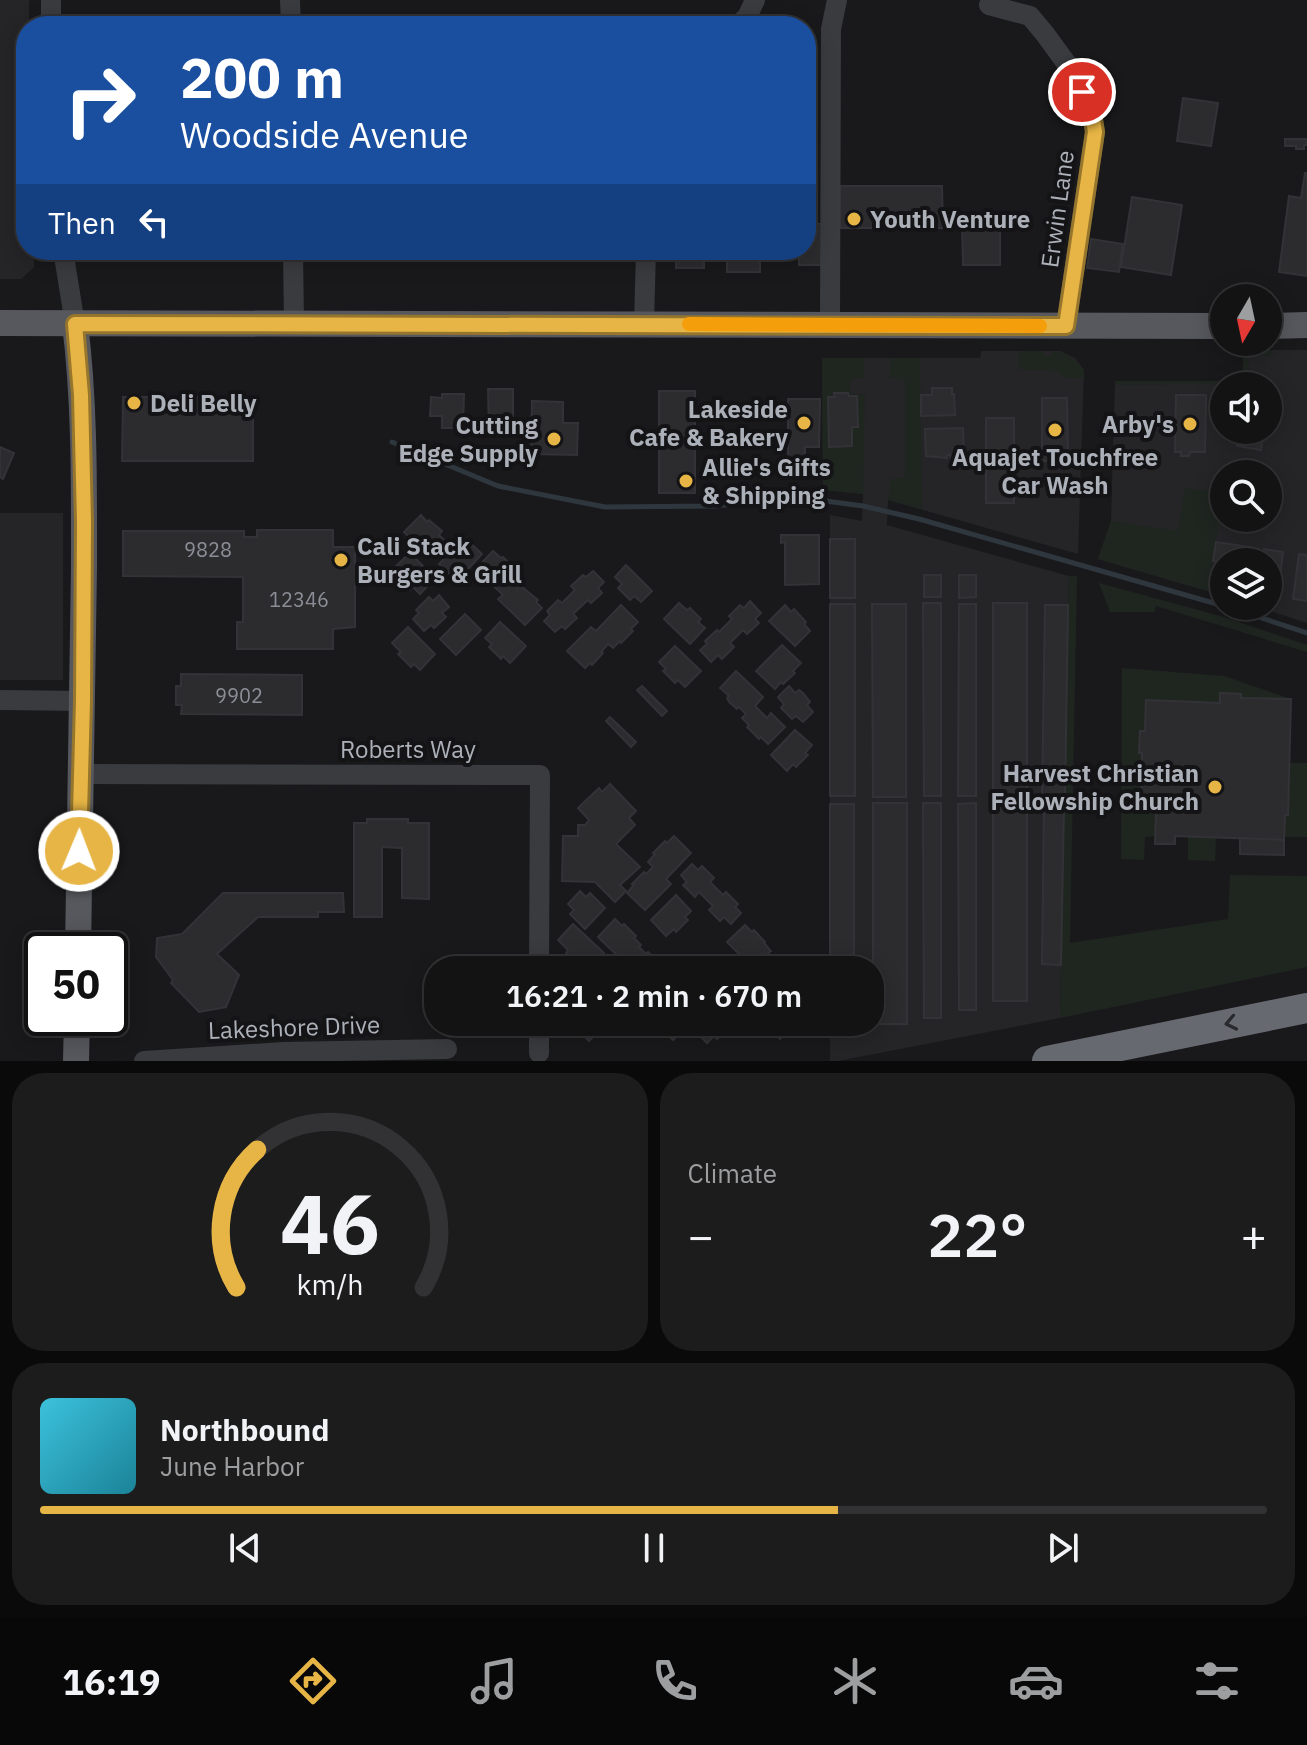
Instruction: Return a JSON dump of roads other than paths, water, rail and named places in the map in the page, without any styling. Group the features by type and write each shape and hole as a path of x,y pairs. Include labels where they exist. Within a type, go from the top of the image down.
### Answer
{"highway":[{"path":"1047,1061 1307,1008"}],"main road":[{"path":"0,323 1210,326"},
{"path":"75,324 81,395 84,522 78,932"},
{"path":"1282,326 1307,325"},
{"path":"76,1061 77,1036"}],"street":[{"path":"830,326 831,29 837,0"},
{"name":"Erwin Lane","path":"989,5 1030,16 1072,71 1092,113 1095,132 1066,326"},
{"path":"65,260 75,324"},
{"path":"293,260 294,324"},
{"path":"644,324 646,260"},
{"path":"0,700 83,701"},
{"name":"Roberts Way","path":"80,774 540,775 539,956"},
{"path":"539,1036 539,1053"},
{"name":"Lakeshore Drive","path":"144,1061 284,1052 447,1049"}],"waterway":[{"path":"392,442 498,486 605,507 715,506 818,500 863,506 919,519 1210,602"},
{"path":"1268,620 1307,633"}],"place":[{"name":"Youth Venture","path":"854,219"},
{"name":"Deli Belly","path":"134,403"},
{"name":"Lakeside Cafe & Bakery","path":"804,423"},
{"name":"Arby's","path":"1190,424"},
{"name":"Aquajet Touchfree Car Wash","path":"1055,430"},
{"name":"Cutting Edge Supply","path":"554,439"},
{"name":"Allie's Gifts & Shipping","path":"686,481"},
{"name":"Cali Stack Burgers & Grill","path":"341,560"},
{"name":"Harvest Christian Fellowship Church","path":"1215,787"}]}
